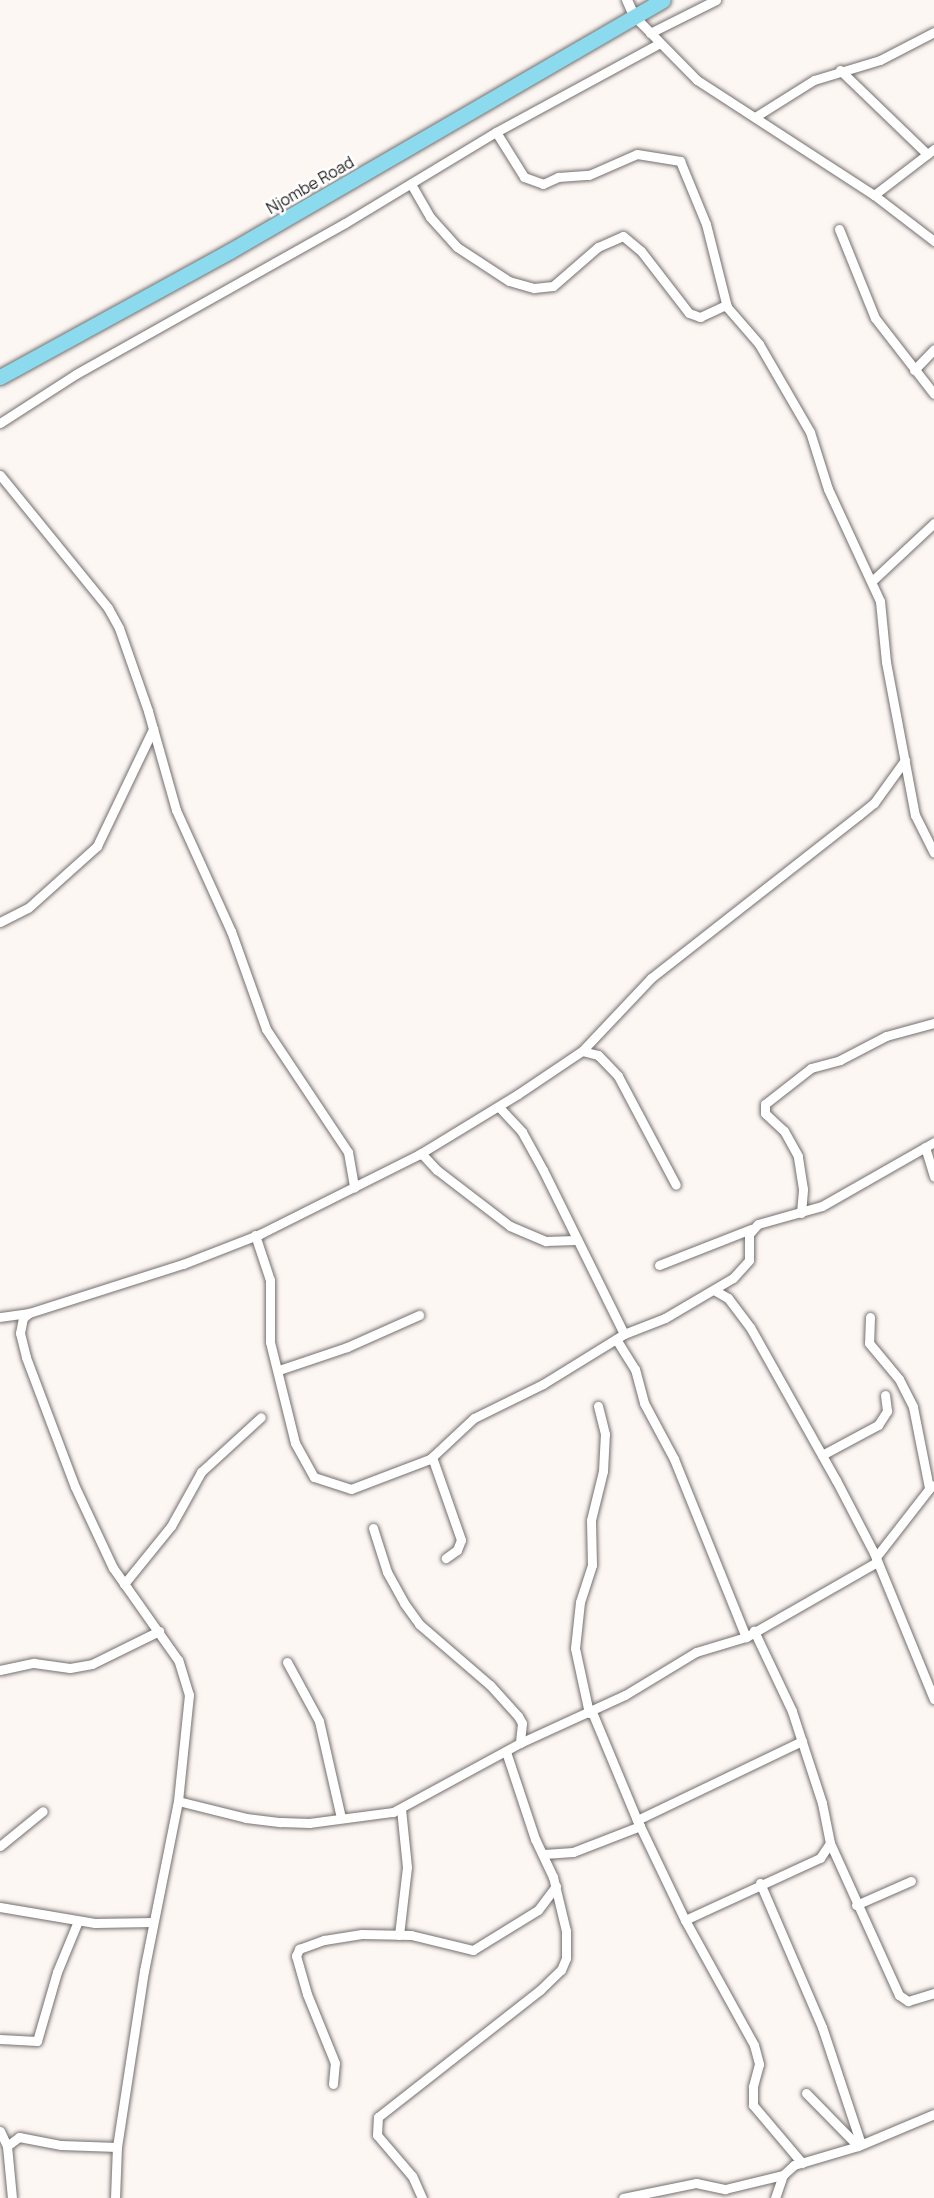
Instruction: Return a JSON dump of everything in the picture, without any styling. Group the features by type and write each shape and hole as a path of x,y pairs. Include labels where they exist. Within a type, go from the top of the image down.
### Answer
{"highway":[{"name":"Njombe Road","path":"0,377 230,251 663,0"}],"street":[{"path":"627,0 634,16 658,44 697,80 874,195 934,241"},
{"path":"650,33 716,0"},
{"path":"755,117 814,80 840,70 880,60 934,32"},
{"path":"0,423 76,374 411,184 496,132 658,44"},
{"path":"840,70 930,152 874,195"},
{"path":"496,132 524,177 543,184 558,177 589,175 637,154 655,159 677,158 706,224 726,305 759,344 810,432 828,489 880,601 886,662 918,828 934,854"},
{"path":"411,184 430,217 457,247 509,281 534,288 553,286 598,247 623,236 641,251 689,313 700,317 726,305"},
{"path":"839,229 875,318 934,394"},
{"path":"914,370 934,349"},
{"path":"0,475 108,608 129,654 176,810 231,931 266,1029 348,1152 354,1187"},
{"path":"872,581 934,523"},
{"path":"0,922 28,908 97,846 153,729"},
{"path":"0,1317 29,1312 183,1264 255,1235 421,1153 499,1107 582,1051 651,978 874,803 905,760"},
{"path":"801,1213 803,1189 798,1156 784,1131 765,1113 765,1104 811,1068 840,1060 886,1036 934,1023"},
{"path":"582,1051 598,1054 618,1076 676,1185"},
{"path":"499,1107 522,1132 575,1240 635,1369 644,1403 674,1459 750,1634 785,1692 831,1835 830,1843 820,1858 760,1883 685,1920"},
{"path":"659,1265 751,1229 822,1206 934,1142"},
{"path":"924,1147 934,1177"},
{"path":"421,1153 438,1170 510,1226 546,1241 575,1240"},
{"path":"255,1235 270,1280 270,1342 279,1370 295,1443 314,1476 325,1483 351,1489 432,1456 474,1418 543,1384 620,1336 665,1318 714,1290 744,1267 751,1229"},
{"path":"714,1290 728,1298 750,1327 822,1455 876,1559 934,1699"},
{"path":"29,1312 23,1318 20,1333 26,1357 75,1487 124,1584 178,1660 189,1695 178,1801 153,1922 117,2147 115,2198"},
{"path":"279,1370 347,1347 418,1314"},
{"path":"178,1801 246,1818 309,1823 401,1809 520,1743 591,1713 696,1652 750,1634 876,1559 931,1486 913,1407 899,1379 869,1343 870,1317"},
{"path":"822,1455 878,1425 887,1411 885,1395"},
{"path":"598,1406 605,1434 603,1471 591,1520 592,1565 580,1602 575,1648 591,1713 638,1823 685,1920 754,2045 759,2064 753,2087 753,2105 802,2163"},
{"path":"124,1584 171,1526 201,1472 261,1417"},
{"path":"432,1456 445,1483 461,1540 457,1550 446,1558"},
{"path":"373,1528 387,1572 418,1624 475,1671 518,1716 522,1723 520,1743"},
{"path":"0,1670 34,1663 70,1668 92,1664 159,1631"},
{"path":"287,1662 319,1721 341,1818"},
{"path":"544,1854 573,1852 638,1823 802,1741"},
{"path":"422,2198 412,2176 377,2135 376,2121 390,2104 432,2077 561,1970 567,1946 556,1886 506,1752"},
{"path":"399,1935 407,1867 401,1809"},
{"path":"0,1846 43,1811"},
{"path":"830,1843 855,1905 902,2000 934,1993"},
{"path":"855,1905 911,1881"},
{"path":"760,1883 822,2027 859,2145"},
{"path":"333,2084 335,2063 307,1995 296,1956 299,1949 348,1935 399,1935 473,1950 538,1910 556,1886"},
{"path":"0,1907 78,1921 153,1922"},
{"path":"0,2039 37,2041 57,1972 78,1921"},
{"path":"807,2093 859,2145"},
{"path":"623,2198 696,2182 725,2189 783,2175 802,2163 859,2145 934,2114"},
{"path":"0,2131 7,2145 4,2173 12,2198"},
{"path":"7,2145 14,2139 30,2137 61,2145 117,2147"},
{"path":"775,2198 783,2175"}]}
